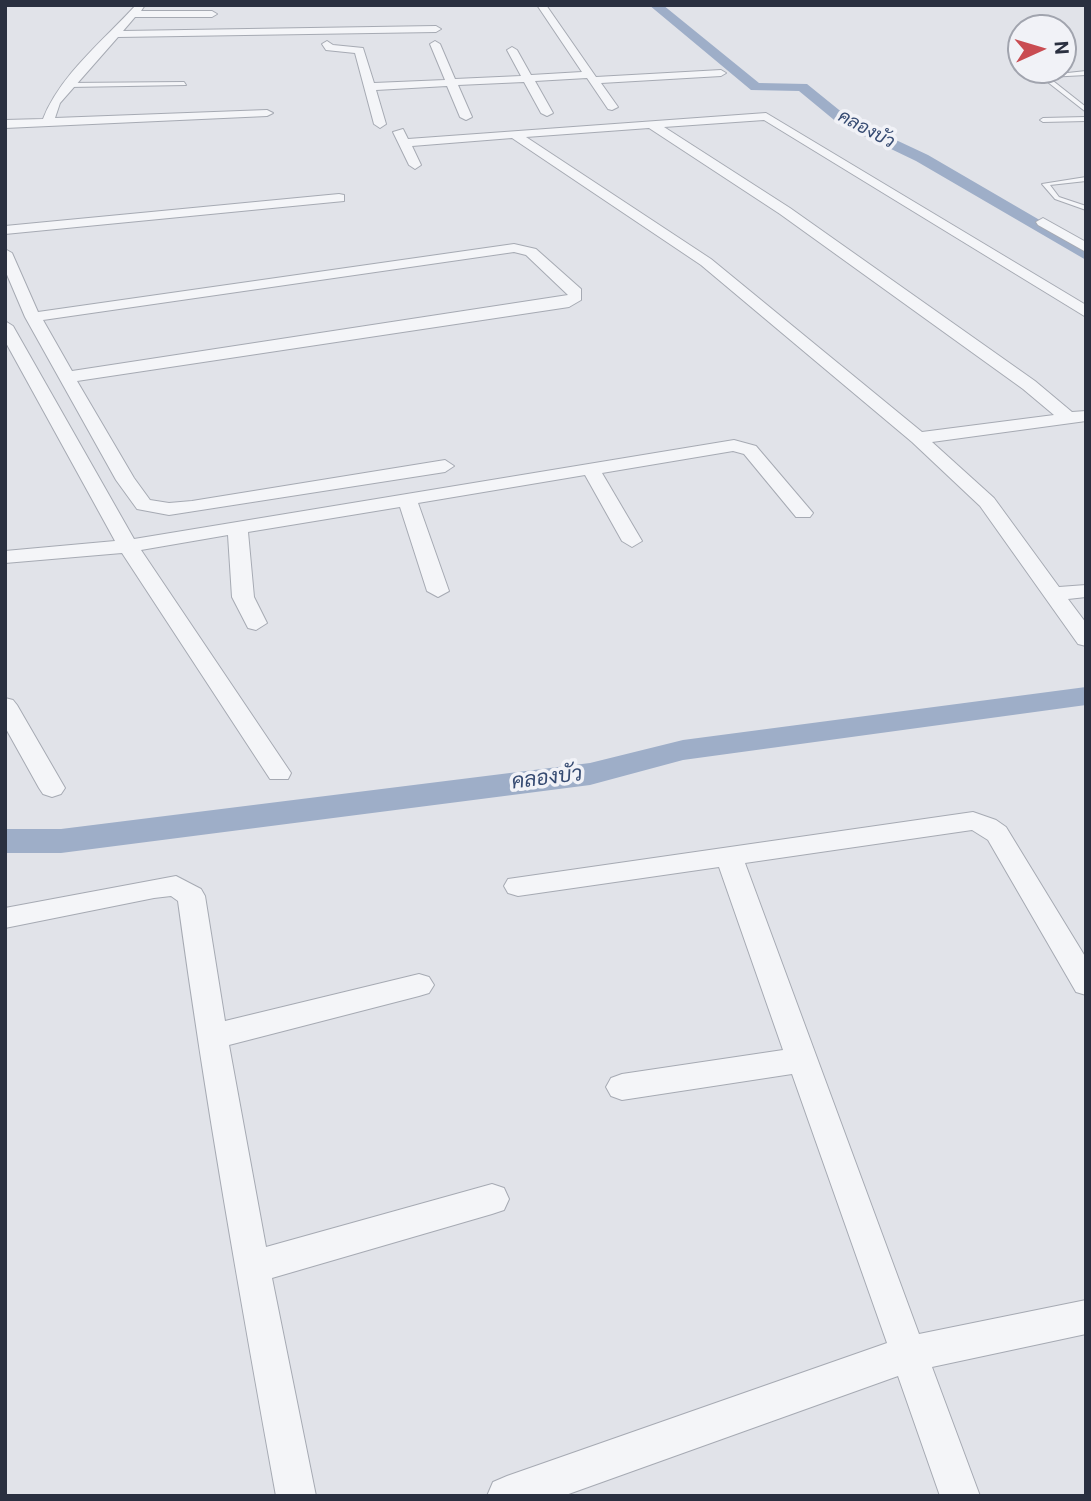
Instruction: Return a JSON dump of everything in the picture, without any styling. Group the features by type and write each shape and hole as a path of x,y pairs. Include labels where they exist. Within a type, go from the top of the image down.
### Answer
{"street":[{"path":"541,5 612,107"},
{"path":"47,123 55,102 138,10 212,14"},
{"path":"116,34 329,33 436,29"},
{"path":"329,33 327,48 359,50 380,124"},
{"path":"435,44 466,117"},
{"path":"512,50 547,113"},
{"path":"370,87 721,73"},
{"path":"5,124 267,113"},
{"path":"415,164 401,138 514,134 766,116 1086,312"},
{"path":"650,123 785,211 1029,385 1066,416"},
{"path":"514,134 706,262 918,438 987,502 1086,639"},
{"path":"5,230 339,198"},
{"path":"1043,222 1086,248"},
{"path":"33,317 514,248 531,252 576,292 576,298 569,302 68,377"},
{"path":"5,253 33,317 125,480 144,505 154,509 192,507 445,466"},
{"path":"5,326 128,546 279,773"},
{"path":"918,438 1066,416 1086,416"},
{"path":"5,557 128,546 734,445 750,450 803,513"},
{"path":"591,469 632,541"},
{"path":"407,499 439,591"},
{"path":"237,527 243,597 257,623"},
{"path":"1054,594 1086,591"},
{"path":"5,705 52,788"},
{"path":"518,886 973,821 987,826 997,834 1086,984"},
{"path":"729,857 960,1496"},
{"path":"5,918 176,887 191,896 211,1037 251,1268 296,1496"},
{"path":"211,1037 419,985"},
{"path":"622,1087 802,1060"},
{"path":"251,1268 492,1199"},
{"path":"507,1496 908,1354 1086,1317"}],"lane":[{"path":"1086,72 1042,76 1086,110"},
{"path":"69,85 184,84"},
{"path":"1043,120 1086,118"},
{"path":"1086,179 1045,184 1057,198 1086,208"}],"waterway":[{"name":"คลองบัว","path":"655,5 756,87 802,87 844,121 922,158 1086,255"},
{"name":"คลองบัว","path":"5,841 61,841 590,774 683,750 1086,696"}]}
